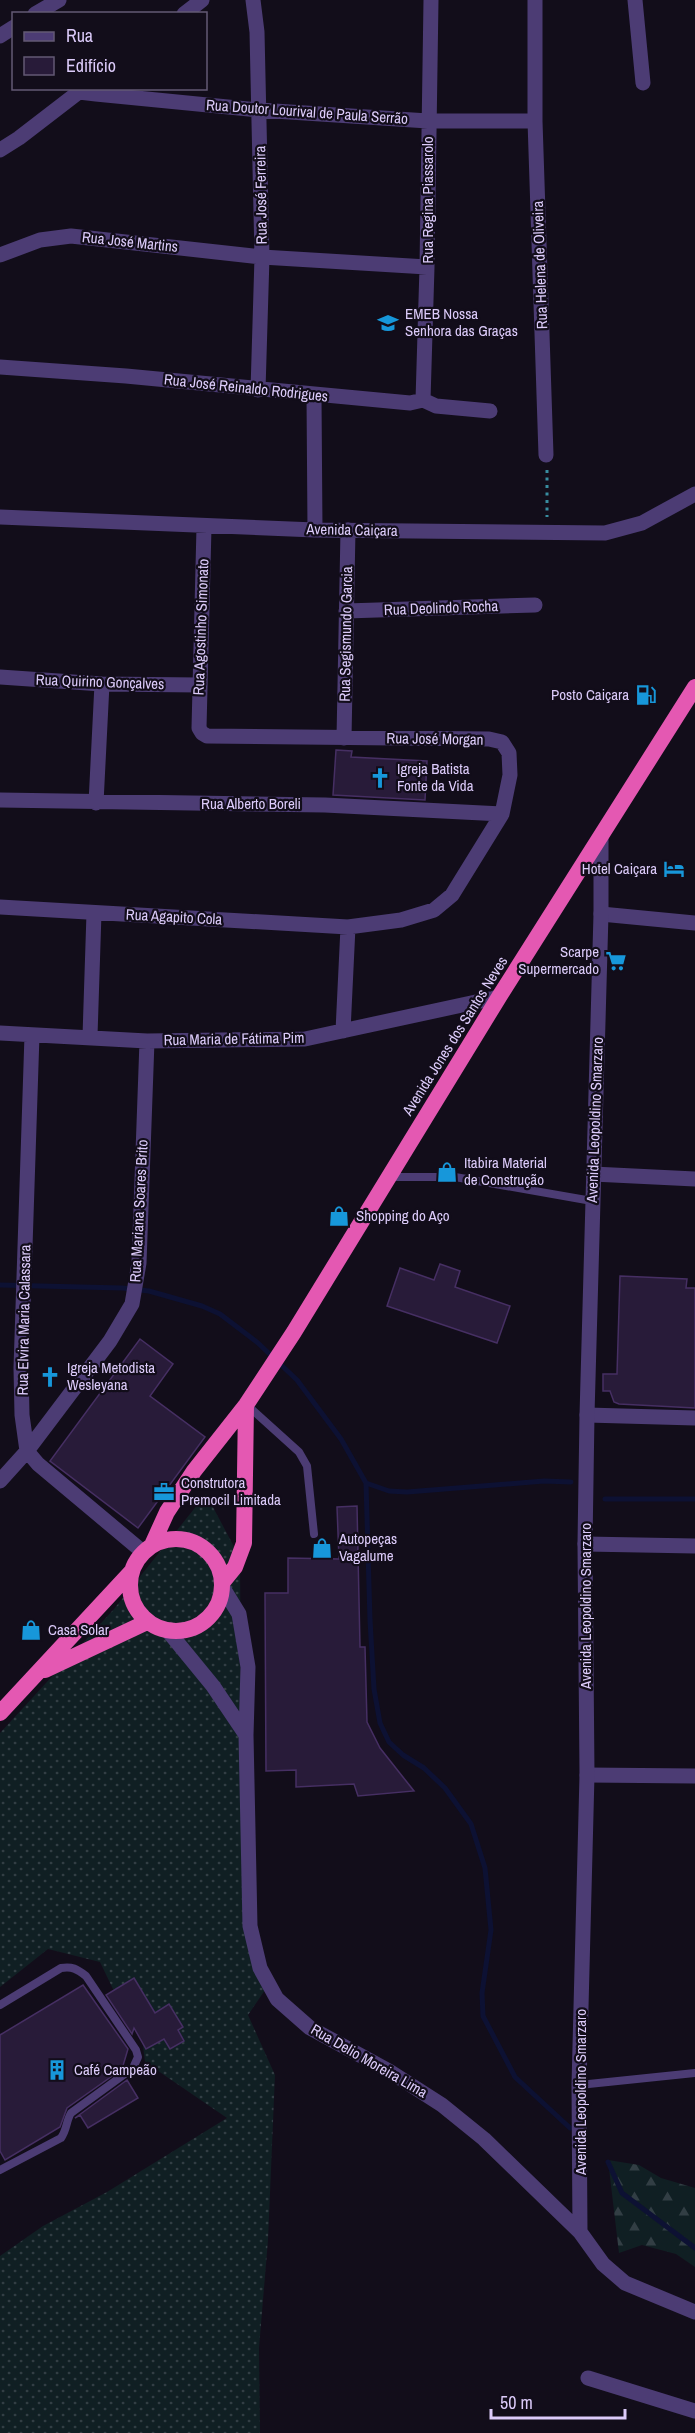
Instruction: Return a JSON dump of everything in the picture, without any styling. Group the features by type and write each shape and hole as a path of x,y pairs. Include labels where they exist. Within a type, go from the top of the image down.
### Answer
{"highway":[{"name":"Avenida Jones dos Santos Neves","path":"0,1713 132,1571 194,1471 246,1405 294,1332 499,997 695,687"},
{"path":"222,1585 235,1567 244,1543 246,1405"},
{"path":"132,1571 130,1593 134,1604 147,1622 168,1631 190,1630 209,1618 221,1599 222,1585 219,1566 213,1556 195,1542 173,1538 148,1548"},
{"name":"Avenida Jones dos Santos Neves","path":"36,1674 147,1622"}],"street":[{"path":"39,9 58,0"},
{"path":"187,12 202,0"},
{"name":"Rua José Ferreira","path":"253,0 257,32 262,256 258,390"},
{"name":"Rua Regina Piassarolo","path":"423,400 428,267 431,0"},
{"name":"Rua Helena de Oliveira","path":"535,0 535,121 546,455"},
{"path":"635,0 643,83"},
{"path":"0,150 80,90"},
{"name":"Rua Doutor Lourival de Paula Serrão","path":"80,90 259,110 428,121 535,121"},
{"name":"Rua José Martins","path":"0,255 40,240 70,236 100,237 262,256 428,267"},
{"name":"Rua José Reinaldo Rodrigues","path":"0,367 126,376 410,404 423,400 436,406 490,411"},
{"path":"314,396 315,530"},
{"name":"Avenida Caiçara","path":"0,517 315,530 605,532 642,523 695,494"},
{"name":"Rua Agostinho Simonato","path":"199,728 204,527"},
{"name":"Rua Segismundo Garcia","path":"344,738 348,530"},
{"name":"Rua Deolindo Rocha","path":"346,611 535,605"},
{"name":"Rua Quirino Gonçalves","path":"0,676 102,684 200,685"},
{"path":"96,803 102,684"},
{"name":"Rua José Morgan","path":"199,728 207,736 502,742 509,753 510,775 502,814 452,895 434,910 401,920 348,927"},
{"name":"Rua Alberto Boreli","path":"0,800 325,805 502,814"},
{"name":"Avenida Leopoldino Smarzaro","path":"580,2232 579,2085 587,1775 585,1544 601,914 600,837"},
{"name":"Rua Agapito Cola","path":"0,907 348,927"},
{"path":"90,1036 94,913"},
{"path":"601,914 695,923"},
{"path":"343,1031 348,927"},
{"name":"Rua Maria de Fátima Pim","path":"0,1033 90,1036 147,1041 305,1039 499,997"},
{"name":"Rua Elvira Maria Calassara","path":"27,1451 22,1415 32,1035"},
{"name":"Rua Mariana Soares Brito","path":"0,1481 27,1451 110,1341 133,1298 137,1278 147,1041"},
{"path":"593,1174 695,1179"},
{"path":"587,1415 695,1418"},
{"path":"27,1451 38,1464 148,1548"},
{"path":"585,1544 695,1546"},
{"name":"Rua Delio Moreira Lima","path":"222,1585 239,1614 248,1667 246,1735 250,1926 260,1968 277,2000 310,2028 389,2071 442,2105 484,2139 580,2232"},
{"path":"168,1631 213,1686 246,1735"},
{"path":"587,1775 695,1776"},
{"path":"580,2232 603,2264 625,2283 695,2312"},
{"path":"588,2378 695,2411"}],"lane":[{"path":"389,1177 455,1177 592,1201"},
{"path":"246,1405 299,1452 307,1466 314,1534"},
{"path":"0,2005 62,1968 70,1966 86,1976 136,2050 138,2057 133,2068 71,2112 61,2138 0,2170"},
{"path":"579,2085 695,2073"}],"path":[{"path":"546,455 547,531"}],"green space":[{"path":"206,1494 240,1558 242,1880 265,1990 248,2015 275,2075 268,2240 259,2348 260,2433 0,2433 0,2256 43,2226 107,2192 227,2118 145,2062 141,2030 113,1989 100,1962 48,1949 0,1987 0,1733 114,1609"},
{"path":"608,2160 639,2165 661,2178 695,2188 695,2267 676,2254 642,2245 619,2253"}],"building":[{"name":"Igreja Batista Fonte da Vida","path":"336,750 352,751 351,757 427,761 425,800 333,795"},
{"path":"440,1264 460,1271 455,1287 510,1306 497,1343 387,1306 400,1268 434,1280"},
{"path":"620,1276 687,1279 686,1288 695,1288 695,1408 619,1404 614,1402 610,1391 603,1391 603,1374 617,1374"},
{"path":"140,1339 173,1364 150,1396 205,1437 138,1528 50,1461"},
{"path":"357,1506 360,1647 365,1647 367,1722 380,1748 414,1791 358,1796 354,1784 296,1787 296,1770 266,1771 265,1593 288,1593 288,1558 339,1559 337,1507"},
{"path":"134,1978 155,2013 169,2004 183,2027 178,2030 184,2041 170,2049 164,2039 146,2049 134,2028 132,2034 106,1995"},
{"name":"Café Campeão","path":"83,1985 128,2049 122,2069 67,2108 60,2127 5,2160 0,2151 0,2035"},
{"path":"127,2080 138,2098 88,2128 80,2115 75,2118"}],"waterway":[{"path":"0,1285 122,1288 149,1291 202,1306 220,1314 258,1343 297,1380 341,1439 366,1483 374,1689 380,1723 389,1742 403,1755 424,1768 445,1788 471,1824 485,1868 491,1930 482,1993 483,2016 515,2077 570,2128"},
{"path":"366,1483 389,1491 407,1492 544,1481 571,1482"},
{"path":"605,1499 695,1499"},
{"path":"608,2162 622,2193 695,2248"}],"place":[{"name":"EMEB Nossa Senhora das Graças","path":"388,323"},
{"name":"Posto Caiçara","path":"646,695"},
{"name":"Igreja Batista Fonte da Vida","path":"380,778"},
{"name":"Hotel Caiçara","path":"674,869"},
{"name":"Scarpe Supermercado","path":"616,961"},
{"name":"Itabira Material de Construção","path":"447,1172"},
{"name":"Shopping do Aço","path":"339,1216"},
{"name":"Igreja Metodista Wesleyana","path":"50,1377"},
{"name":"Construtora Premocil Limitada","path":"164,1492"},
{"name":"Autopeças Vagalume","path":"322,1548"},
{"name":"Casa Solar","path":"31,1630"},
{"name":"Café Campeão","path":"57,2070"}]}
